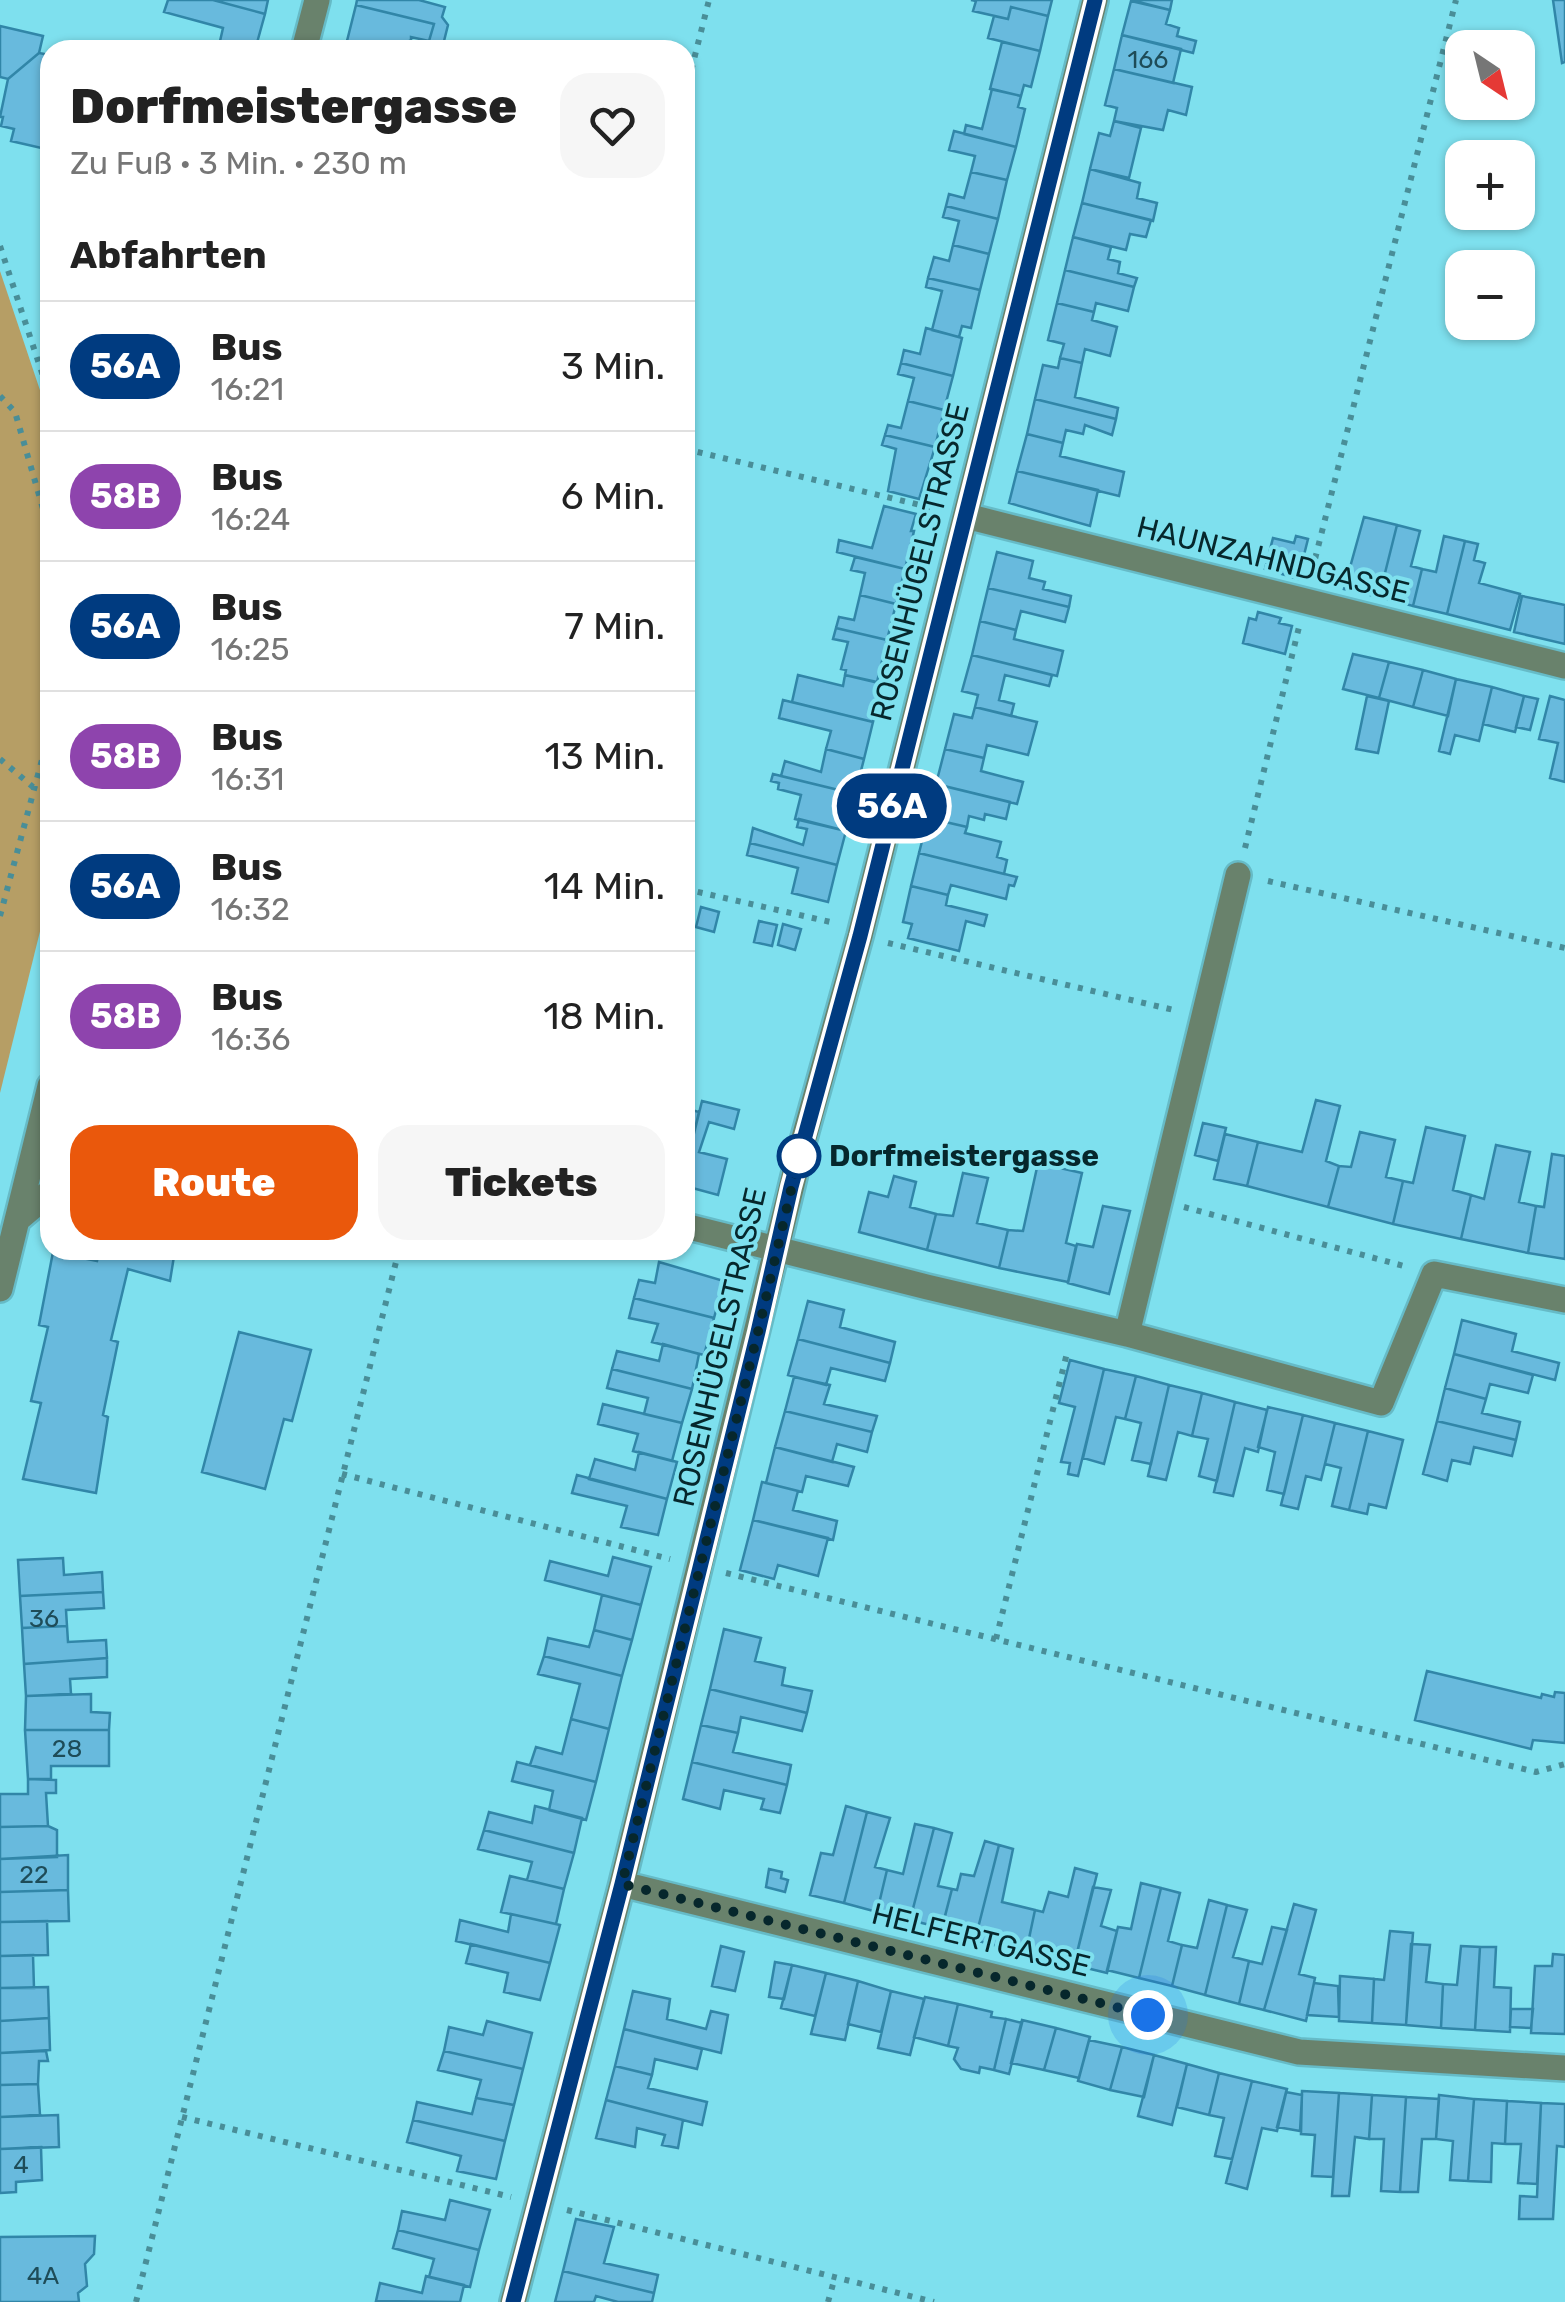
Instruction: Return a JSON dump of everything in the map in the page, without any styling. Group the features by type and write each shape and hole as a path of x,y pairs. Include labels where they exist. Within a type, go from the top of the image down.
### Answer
{"street":[{"path":"307,40 317,0"},
{"name":"ROSENHÜGELSTRASSE","path":"514,2302 622,1884 776,1250 860,933 1095,0"},
{"name":"HAUNZAHNDGASSE","path":"966,516 1565,666"},
{"path":"1127,1334 1238,874"},
{"path":"0,1289 40,1125"},
{"path":"16,1220 40,1200"},
{"path":"695,1229 1127,1334 1381,1403 1434,1274 1565,1300"},
{"name":"HELFERTGASSE","path":"622,1884 1299,2052 1565,2068"}],"path":[{"path":"695,55 709,0"},
{"path":"1456,0 1238,874 1565,948"},
{"path":"0,246 40,367"},
{"path":"0,396 14,412 40,499"},
{"path":"695,450 966,516"},
{"path":"0,760 33,788"},
{"path":"0,916 40,764"},
{"path":"695,892 1204,1018"},
{"path":"1159,1200 1434,1274"},
{"path":"136,2302 396,1260"},
{"path":"996,1639 1075,1322"},
{"path":"342,1474 700,1567 1536,1772 1565,1764"},
{"path":"182,2117 934,2302"},
{"path":"828,2302 835,2277"}],"shaded area":[{"path":"0,271 40,390 40,931 0,1093"}],"building":[{"path":"168,0 213,0 265,14 258,40 220,40 223,28 164,12"},
{"path":"213,0 268,0 265,14"},
{"path":"357,0 419,0 445,7 442,17 448,25 444,40 429,40 434,24 356,5"},
{"path":"971,0 1052,0 1048,16 1011,7 1008,19 973,11 976,1"},
{"path":"1131,0 1172,0 1170,10"},
{"path":"1553,0 1565,0 1562,63"},
{"path":"1131,1 1170,10 1166,24 1179,28 1177,36 1196,41 1193,53 1122,35"},
{"path":"356,5 434,24 429,40 347,40"},
{"path":"1011,7 1048,16 1040,51 988,38 994,16 1008,19"},
{"path":"0,26 43,36 39,53 8,79 0,77"},
{"path":"1122,35 1181,49 1173,83 1114,69"},
{"path":"1002,42 1040,51 1031,87 1024,85 1021,96 990,89"},
{"path":"40,53 40,148 11,141 14,129 1,126 8,79"},
{"path":"1114,69 1192,87 1186,115 1168,110 1163,130 1114,121 1117,108 1105,105"},
{"path":"992,89 1021,96 1018,107 1025,109 1016,147 964,134 966,125 982,129"},
{"path":"1114,121 1141,128 1129,178 1090,169 1099,133 1110,136"},
{"path":"954,131 1016,147 1007,180 971,172 975,156 949,150"},
{"path":"1090,169 1140,183 1137,198 1157,203 1153,221 1082,203"},
{"path":"971,172 1007,180 998,219 946,206 949,194 964,198"},
{"path":"1082,203 1151,220 1146,237 1130,234 1126,250 1073,237"},
{"path":"946,206 998,219 989,254 953,245 959,221 943,217"},
{"path":"1073,237 1111,247 1108,259 1120,262 1118,273 1137,278 1134,287 1065,270"},
{"path":"953,245 989,254 980,290 928,278 934,257 949,261"},
{"path":"1065,270 1134,287 1128,311 1096,303 1094,312 1057,303"},
{"path":"928,278 980,290 971,328 962,326 959,337 932,330 942,291 926,287"},
{"path":"1057,303 1094,312 1092,320 1117,327 1110,356 1085,349 1082,363 1060,358 1064,344 1048,340"},
{"path":"926,328 962,338 953,376 901,363 904,350 920,354"},
{"path":"1060,358 1082,363 1075,397 1118,408 1116,419 1035,399 1043,365 1058,368"},
{"path":"901,363 953,376 944,410 908,401 914,378 898,374"},
{"path":"1035,399 1116,419 1112,435 1085,425 1083,434 1066,430 1063,443 1027,434"},
{"path":"908,401 944,410 935,447 885,435 888,425 901,428"},
{"path":"1027,434 1063,443 1060,456 1124,472 1119,496 1017,471"},
{"path":"885,435 935,447 919,499 888,491 896,449 882,445"},
{"path":"1017,471 1098,490 1090,526 1009,503"},
{"path":"884,506 916,514 905,569 837,552 839,540 872,548"},
{"path":"1364,517 1397,525 1379,597 1344,589"},
{"path":"1397,525 1420,531 1411,566 1422,569 1413,606 1379,597"},
{"path":"1296,536 1308,539 1298,579 1265,569 1273,538 1294,543"},
{"path":"1444,536 1465,541 1447,614 1413,606 1422,569 1436,572"},
{"path":"1465,541 1478,544 1474,560 1485,563 1479,583 1520,594 1510,630 1447,614"},
{"path":"997,552 1033,561 1029,578 1045,582 1043,589 1071,596 1069,607 988,588"},
{"path":"855,557 905,569 896,604 860,595 865,573 851,570"},
{"path":"988,588 1069,607 1065,622 1021,611 1016,630 980,621"},
{"path":"860,595 896,604 887,640 836,628 839,617 854,620"},
{"path":"1522,596 1565,605 1565,644 1514,632"},
{"path":"1258,612 1281,618 1279,623 1292,626 1285,654 1243,643 1249,618 1256,620"},
{"path":"980,621 1016,630 1014,639 1063,651 1057,676 972,655"},
{"path":"836,628 887,640 877,682 845,675 846,670 841,669 848,642 833,639"},
{"path":"1353,654 1389,662 1379,698 1343,689"},
{"path":"972,655 1052,675 1049,686 1005,675 999,700 1014,704 1011,716 975,707 978,695 962,691"},
{"path":"1389,662 1423,670 1413,707 1379,698"},
{"path":"1423,670 1456,679 1448,716 1413,707"},
{"path":"798,675 843,686 845,675 883,684 873,722 792,702"},
{"path":"1456,679 1492,687 1479,741 1455,735 1450,754 1439,751"},
{"path":"1492,687 1524,696 1515,732 1483,724"},
{"path":"1367,696 1389,701 1378,753 1356,749"},
{"path":"1524,696 1538,699 1530,730 1516,727"},
{"path":"1550,696 1565,700 1565,782 1550,778 1558,743 1539,739"},
{"path":"783,700 873,722 864,759 826,749 831,731 779,718"},
{"path":"975,707 1037,722 1028,755 987,745 984,758 945,749 954,714 972,718"},
{"path":"826,749 864,759 855,794 781,776 785,761 821,772"},
{"path":"945,749 984,758 981,771 1023,782 1017,804 936,784"},
{"path":"773,774 855,794 846,831 795,819 801,795 778,789 779,783 771,781"},
{"path":"936,784 1010,802 1006,819 985,814 984,820 969,816 967,827 928,818"},
{"path":"928,818 967,827 965,833 1001,842 997,857 1007,860 1004,874 919,853"},
{"path":"799,819 846,831 837,865 750,843 753,828 803,845 807,829 797,827"},
{"path":"750,843 837,865 828,902 792,893 798,868 747,855"},
{"path":"919,853 1017,877 1014,886 1009,885 1006,899 951,885 948,895 911,886"},
{"path":"911,886 948,895 946,905 987,915 984,926 966,921 959,951 908,938 912,924 903,922"},
{"path":"701,907 719,912 714,932 696,927"},
{"path":"759,921 777,925 772,946 754,942"},
{"path":"783,924 801,929 795,950 778,945"},
{"path":"1316,1100 1340,1106 1326,1161 1339,1166 1328,1207 1247,1186 1258,1142 1302,1152"},
{"path":"702,1101 739,1110 734,1129 709,1122 699,1152 727,1159 718,1195 695,1189 695,1129"},
{"path":"1203,1123 1226,1128 1218,1161 1195,1155"},
{"path":"1426,1127 1465,1136 1453,1190 1471,1195 1461,1239 1393,1224 1403,1181 1413,1183"},
{"path":"1360,1132 1395,1140 1386,1177 1403,1181 1393,1224 1328,1207 1339,1166 1351,1167"},
{"path":"1225,1134 1258,1142 1247,1186 1214,1179"},
{"path":"1496,1145 1530,1152 1519,1202 1536,1206 1528,1253 1461,1239 1471,1195 1484,1199"},
{"path":"1552,1154 1565,1156 1565,1259 1528,1253 1536,1206 1544,1207"},
{"path":"1038,1163 1082,1173 1066,1243 1076,1246 1068,1282 999,1268 1008,1230 1023,1231"},
{"path":"963,1173 988,1178 977,1223 1008,1230 999,1268 927,1250 936,1214 953,1216"},
{"path":"894,1176 916,1182 910,1207 936,1214 927,1250 859,1232 869,1192 888,1197"},
{"path":"1103,1206 1130,1211 1109,1294 1068,1283 1077,1244 1093,1247"},
{"path":"51,1260 173,1260 170,1281 128,1269 111,1340 118,1342 103,1415 108,1417 96,1493 23,1479 41,1403 31,1401 48,1327 39,1325"},
{"path":"659,1262 724,1281 714,1318 634,1298 639,1280 655,1283"},
{"path":"634,1298 714,1318 704,1355 652,1342 658,1324 629,1318"},
{"path":"808,1301 844,1310 840,1327 895,1342 890,1363 798,1339"},
{"path":"1462,1320 1516,1334 1512,1351 1559,1363 1555,1380 1454,1354"},
{"path":"239,1332 311,1350 292,1421 284,1419 265,1489 202,1472"},
{"path":"798,1339 890,1363 885,1381 831,1368 826,1385 788,1375"},
{"path":"663,1344 699,1354 692,1389 612,1369 617,1351 659,1361"},
{"path":"1454,1354 1533,1375 1528,1393 1490,1384 1486,1399 1445,1388"},
{"path":"1070,1360 1104,1369 1078,1476 1068,1474 1070,1463 1061,1462 1075,1407 1059,1403"},
{"path":"612,1369 692,1389 682,1423 644,1414 648,1398 607,1388"},
{"path":"1104,1369 1136,1376 1125,1419 1116,1417 1104,1464 1083,1458"},
{"path":"1136,1376 1169,1385 1151,1464 1132,1460 1141,1423 1125,1419"},
{"path":"794,1377 830,1385 824,1404 877,1416 872,1432 785,1411"},
{"path":"1169,1385 1202,1393 1192,1436 1178,1432 1166,1480 1148,1476"},
{"path":"1445,1388 1486,1399 1482,1413 1520,1422 1516,1440 1437,1421"},
{"path":"1202,1393 1235,1402 1217,1481 1199,1476 1208,1439 1192,1436"},
{"path":"1235,1402 1267,1410 1258,1452 1245,1448 1233,1496 1214,1492"},
{"path":"603,1404 682,1423 672,1461 633,1451 638,1434 598,1424"},
{"path":"1268,1407 1303,1415 1284,1494 1267,1490 1275,1452 1258,1447"},
{"path":"785,1411 872,1432 867,1452 837,1444 832,1462 775,1447"},
{"path":"1303,1415 1335,1423 1321,1480 1306,1476 1298,1509 1281,1505"},
{"path":"1437,1421 1516,1440 1512,1456 1474,1447 1470,1464 1452,1460 1447,1481 1423,1474"},
{"path":"1335,1423 1368,1431 1349,1510 1332,1506 1341,1468 1325,1464"},
{"path":"1368,1431 1403,1440 1386,1508 1369,1504 1367,1514 1349,1510"},
{"path":"775,1447 854,1467 848,1486 806,1476 802,1492 766,1483"},
{"path":"639,1452 677,1462 667,1499 589,1479 595,1459 635,1470"},
{"path":"577,1475 667,1499 658,1535 621,1527 627,1506 572,1493"},
{"path":"762,1482 798,1491 793,1510 837,1521 833,1540 753,1520"},
{"path":"753,1520 828,1538 818,1576 778,1565 774,1579 740,1570"},
{"path":"613,1557 651,1567 641,1605 545,1580 550,1561 608,1576"},
{"path":"63,1558 64,1575 102,1572 103,1592 20,1596 18,1560"},
{"path":"103,1592 104,1608 66,1610 67,1626 22,1628 20,1596"},
{"path":"602,1595 641,1605 632,1640 594,1630"},
{"path":"67,1626 68,1642 106,1640 107,1658 24,1664 22,1628"},
{"path":"724,1629 761,1638 755,1661 785,1668 782,1685 812,1691 807,1713 710,1689"},
{"path":"594,1630 632,1640 622,1676 544,1656 548,1638 589,1647"},
{"path":"544,1656 622,1676 609,1729 571,1719 580,1684 538,1674"},
{"path":"107,1658 107,1677 70,1679 71,1694 26,1696 24,1664"},
{"path":"1427,1671 1541,1698 1542,1694 1554,1697 1555,1692 1565,1693 1565,1743 1533,1740 1531,1749 1415,1720"},
{"path":"710,1689 807,1713 802,1731 741,1717 738,1733 701,1725"},
{"path":"91,1694 91,1712 110,1713 109,1730 25,1730 26,1696"},
{"path":"571,1719 609,1729 596,1782 530,1765 536,1747 562,1754"},
{"path":"701,1725 738,1733 733,1752 791,1765 787,1785 692,1762"},
{"path":"25,1730 109,1730 109,1766 51,1766 51,1779 28,1779"},
{"path":"517,1762 596,1782 586,1820 549,1810 553,1791 512,1781"},
{"path":"692,1762 787,1785 780,1813 761,1809 764,1799 724,1790 720,1809 683,1799"},
{"path":"28,1779 56,1780 56,1793 46,1793 48,1826 0,1827 0,1794 28,1794"},
{"path":"535,1806 582,1818 574,1853 484,1830 489,1812 532,1823"},
{"path":"846,1806 867,1812 844,1903 810,1895 821,1853 833,1855"},
{"path":"867,1812 890,1818 875,1867 887,1870 877,1912 844,1903"},
{"path":"915,1824 934,1828 910,1920 877,1912 887,1870 903,1874"},
{"path":"48,1826 57,1830 57,1857 0,1859 0,1827"},
{"path":"934,1828 952,1833 938,1886 952,1889 942,1928 910,1920"},
{"path":"484,1830 574,1853 564,1889 527,1880 532,1862 478,1849"},
{"path":"985,1841 999,1845 975,1940 941,1931 952,1889 957,1890 961,1874 974,1876"},
{"path":"999,1845 1013,1849 1002,1902 1035,1910 1027,1948 1010,1945 1009,1949 975,1940"},
{"path":"68,1855 68,1890 0,1892 0,1859"},
{"path":"1075,1868 1097,1874 1074,1965 1039,1957 1040,1951 1027,1948 1035,1910 1043,1912 1049,1892 1068,1897"},
{"path":"769,1869 782,1872 781,1878 788,1880 785,1892 766,1887"},
{"path":"510,1876 564,1889 556,1924 501,1912"},
{"path":"1141,1883 1161,1888 1139,1978 1107,1970 1118,1927 1131,1929"},
{"path":"1093,1887 1111,1890 1101,1926 1117,1931 1107,1973 1074,1965"},
{"path":"1161,1888 1180,1893 1168,1941 1182,1945 1172,1986 1139,1978"},
{"path":"68,1890 69,1921 0,1922 0,1892"},
{"path":"1209,1900 1227,1905 1205,1995 1172,1986 1182,1945 1197,1948"},
{"path":"1294,1904 1316,1910 1299,1974 1315,1978 1306,2021 1264,2010"},
{"path":"1227,1905 1247,1910 1233,1957 1249,1961 1239,2004 1205,1995"},
{"path":"511,1914 560,1925 550,1963 456,1941 460,1920 508,1932"},
{"path":"47,1921 48,1955 0,1956 0,1922"},
{"path":"1272,1927 1287,1930 1264,2010 1239,2004 1249,1961 1262,1964"},
{"path":"1390,1931 1413,1933 1406,2025 1372,2023 1374,1979 1384,1980"},
{"path":"471,1944 550,1963 540,2000 504,1992 508,1973 466,1963"},
{"path":"1411,1944 1430,1945 1426,1982 1443,1984 1441,2028 1406,2025"},
{"path":"721,1946 744,1952 735,1991 712,1986"},
{"path":"1461,1946 1480,1947 1475,2030 1441,2028 1443,1984 1457,1985"},
{"path":"1480,1947 1496,1947 1494,1987 1511,1988 1510,2032 1475,2030"},
{"path":"1553,1954 1565,1955 1565,2034 1531,2033 1535,1966 1552,1966"},
{"path":"33,1955 34,1988 0,1988 0,1956"},
{"path":"775,1962 792,1965 784,1999 769,1997"},
{"path":"792,1965 826,1973 815,2016 781,2008"},
{"path":"826,1973 858,1981 845,2040 811,2034"},
{"path":"1340,1976 1374,1979 1372,2023 1339,2021"},
{"path":"858,1981 891,1991 881,2032 848,2024"},
{"path":"1314,1983 1338,1986 1339,2017 1307,2015"},
{"path":"48,1987 49,2018 0,2021 0,1988"},
{"path":"633,1991 670,1999 667,2019 706,2029 711,2011 728,2015 721,2053 624,2029"},
{"path":"891,1991 924,1999 910,2055 878,2048"},
{"path":"925,1997 958,2004 948,2046 914,2037"},
{"path":"958,2004 1006,2019 994,2070 980,2067 979,2073 961,2069 954,2059 958,2048 948,2046"},
{"path":"1511,2009 1533,2009 1531,2028 1510,2027"},
{"path":"49,2018 50,2050 0,2053 0,2021"},
{"path":"1006,2019 1022,2023 1009,2074 994,2070"},
{"path":"1022,2020 1056,2028 1044,2070 1011,2063"},
{"path":"487,2021 532,2033 523,2069 444,2051 449,2027 483,2035"},
{"path":"1056,2028 1090,2037 1079,2078 1044,2070"},
{"path":"624,2029 702,2049 697,2069 655,2059 652,2075 615,2066"},
{"path":"1089,2040 1122,2047 1110,2090 1078,2081"},
{"path":"1122,2047 1154,2055 1144,2097 1110,2090"},
{"path":"46,2051 48,2061 39,2061 38,2084 0,2085 0,2053"},
{"path":"444,2051 523,2069 514,2105 476,2098 481,2080 438,2070"},
{"path":"1154,2055 1187,2064 1172,2125 1138,2116"},
{"path":"1187,2064 1219,2073 1209,2115 1177,2107"},
{"path":"615,2066 652,2075 648,2088 707,2102 702,2125 606,2100"},
{"path":"1219,2073 1252,2081 1232,2159 1215,2156 1224,2118 1209,2115"},
{"path":"1252,2081 1287,2089 1277,2131 1262,2128 1247,2189 1226,2183"},
{"path":"38,2084 40,2115 0,2117 0,2085"},
{"path":"1302,2091 1339,2093 1333,2177 1312,2176 1315,2135 1301,2134"},
{"path":"1286,2092 1302,2095 1300,2131 1277,2127"},
{"path":"1339,2093 1372,2095 1369,2139 1355,2137 1349,2196 1332,2196"},
{"path":"1372,2095 1406,2097 1400,2192 1381,2191 1384,2139 1369,2139"},
{"path":"1439,2095 1474,2099 1468,2181 1450,2180 1453,2141 1436,2139"},
{"path":"1406,2097 1439,2099 1436,2139 1422,2139 1418,2192 1400,2192"},
{"path":"476,2098 514,2105 505,2141 413,2120 417,2102 472,2114"},
{"path":"1474,2099 1507,2101 1505,2144 1492,2143 1491,2182 1468,2181"},
{"path":"606,2100 683,2120 678,2148 662,2145 665,2135 637,2128 635,2147 596,2138"},
{"path":"1507,2101 1541,2103 1537,2184 1518,2183 1521,2144 1505,2144"},
{"path":"1541,2103 1565,2104 1565,2147 1557,2146 1553,2219 1519,2219 1520,2196 1537,2197"},
{"path":"58,2115 59,2147 0,2149 0,2117"},
{"path":"413,2120 505,2141 496,2179 457,2171 461,2156 407,2142"},
{"path":"41,2147 42,2180 16,2182 16,2192 0,2193 0,2149"},
{"path":"450,2200 490,2210 479,2250 398,2230 402,2211 445,2220"},
{"path":"576,2219 614,2227 604,2263 658,2275 654,2293 563,2271"},
{"path":"398,2230 479,2250 470,2287 429,2277 434,2259 393,2248"},
{"path":"95,2236 94,2254 85,2264 87,2286 78,2293 79,2302 0,2302 0,2237"},
{"path":"563,2271 654,2293 652,2302 618,2302 596,2296 594,2302 555,2302"},
{"path":"426,2276 464,2285 460,2302 376,2301 380,2283 422,2293"}],"bus line":[{"name":"56A","path":"513,2302 622,1884 791,1187 860,936 1095,0"}],"place":[{"name":"Dorfmeistergasse","path":"799,1156"}],"route":[{"path":"799,1156 622,1884 1148,2015"}]}
